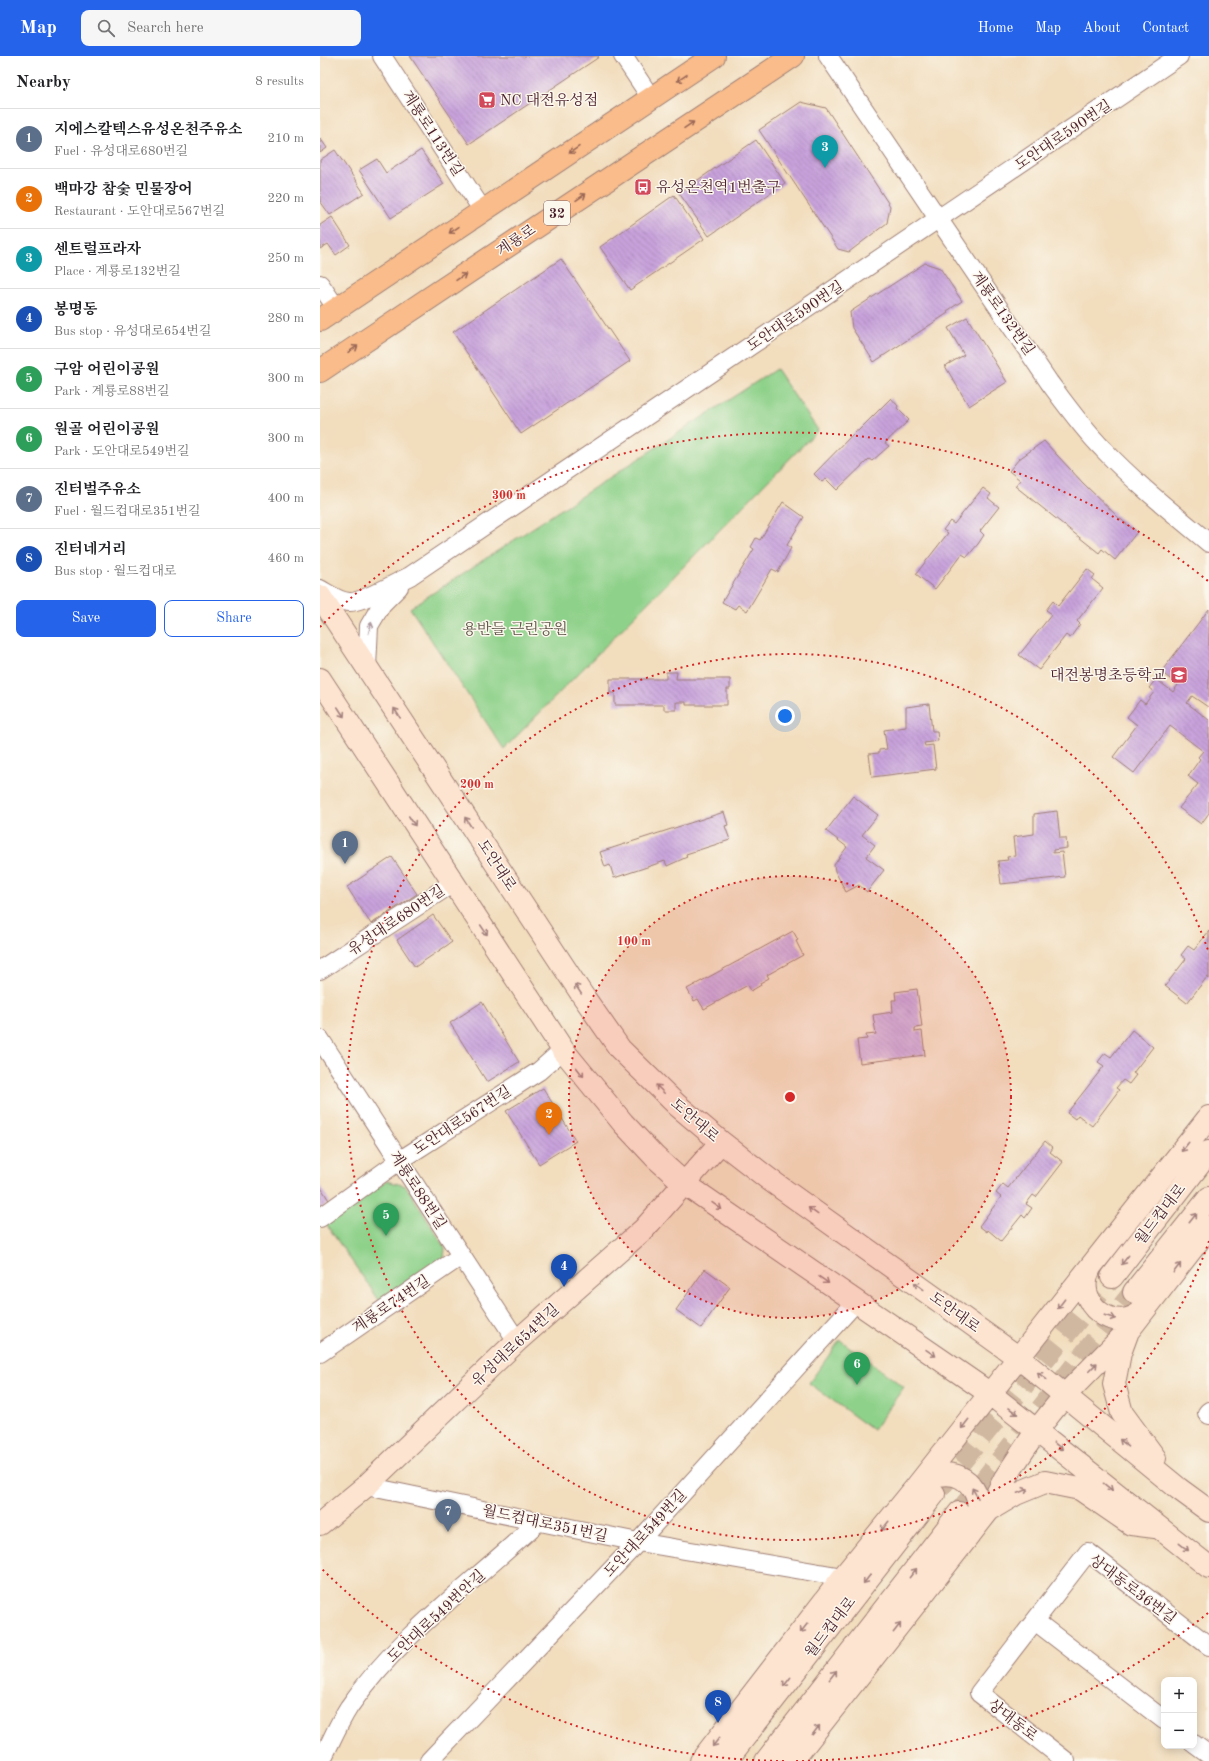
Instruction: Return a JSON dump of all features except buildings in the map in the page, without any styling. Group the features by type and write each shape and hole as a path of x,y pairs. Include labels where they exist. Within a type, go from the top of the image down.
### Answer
{"main road":[{"path":"328,314 714,56"},
{"name":"계룡로","path":"320,371 793,56"}],"street":[{"name":"계룡로113번길","path":"382,56 483,211"},
{"path":"622,56 651,98"},
{"name":"계룡로132번길","path":"828,56 1049,382 1103,449 1146,490 1209,543"},
{"name":"도안대로590번길","path":"410,576 1179,56"},
{"path":"320,284 328,314"},
{"path":"320,589 337,599 350,602 376,593 410,576"},
{"path":"367,667 369,626 382,604 410,576"},
{"name":"도안대로","path":"320,596 581,993 620,1049 677,1105 721,1142 776,1185 1019,1358 1179,1489 1209,1511"},
{"path":"320,679 452,883 563,1050 622,1123 656,1157 685,1184 989,1393 1209,1567"},
{"name":"유성대로680번길","path":"320,970 452,883"},
{"name":"계룡로88번길","path":"320,1039 517,1341"},
{"name":"도안대로567번길","path":"320,1218 399,1161 538,1071 563,1050"},
{"path":"701,1761 843,1576 926,1490 989,1393 1019,1358 1092,1263 1209,1116"},
{"name":"유성대로654번길","path":"321,1521 366,1486 517,1341 644,1229 721,1142"},
{"name":"월드컵대로","path":"1112,1277 1209,1152"},
{"path":"1179,1489 1122,1413 1114,1384 1120,1353 1142,1298 1209,1198"},
{"path":"1092,1263 1087,1272 1085,1283 1086,1293 1090,1303 1097,1311 1107,1317 1119,1320 1130,1318 1141,1312 1142,1298 1209,1227"},
{"name":"계룡로74번길","path":"320,1353 461,1256"},
{"name":"도안대로549번길","path":"429,1761 638,1542 856,1302"},
{"path":"792,1761 989,1510 1005,1478 1037,1430 1066,1395 1129,1330"},
{"path":"926,1490 927,1480 941,1474 955,1475 967,1482 976,1493 980,1502 980,1513 974,1530"},
{"path":"989,1510 1016,1494 1045,1482 1080,1489 1131,1524 1159,1527"},
{"name":"월드컵대로351번길","path":"366,1486 638,1542 843,1576"},
{"name":"월드컵대로","path":"726,1761 926,1490"},
{"path":"766,1761 959,1513"},
{"name":"도안대로549번안길","path":"321,1761 348,1708 406,1640 506,1553 539,1521"},
{"name":"상대동로36번길","path":"979,1694 1088,1552 1209,1646"},
{"path":"1035,1621 1161,1718"},
{"name":"상대동로","path":"979,1694 1066,1761"},
{"path":"1197,1746 1209,1755"}],"green space":[{"name":"용반들 근린공원","path":"776,369 818,430 504,749 410,608"},
{"path":"387,1181 406,1186 445,1248 444,1258 381,1303 326,1224"},
{"path":"840,1340 904,1387 873,1430 809,1383"}],"tunnel":[{"path":"939,1488 1112,1277"},
{"path":"959,1513 1134,1292"}],"place":[{"name":"NC 대전유성점","path":"487,100"},
{"name":"센트럴프라자","path":"825,168"},
{"name":"유성온천역1번출구","path":"643,187"},
{"name":"대전봉명초등학교","path":"1179,675"},
{"name":"지에스칼텍스유성온천주유소","path":"345,864"},
{"name":"백마강 참숯 민물장어","path":"549,1135"},
{"name":"구암 어린이공원","path":"386,1236"},
{"name":"봉명동","path":"564,1287"},
{"name":"원골 어린이공원","path":"857,1385"},
{"name":"진터벌주유소","path":"448,1532"},
{"name":"진터네거리","path":"718,1723"}]}
